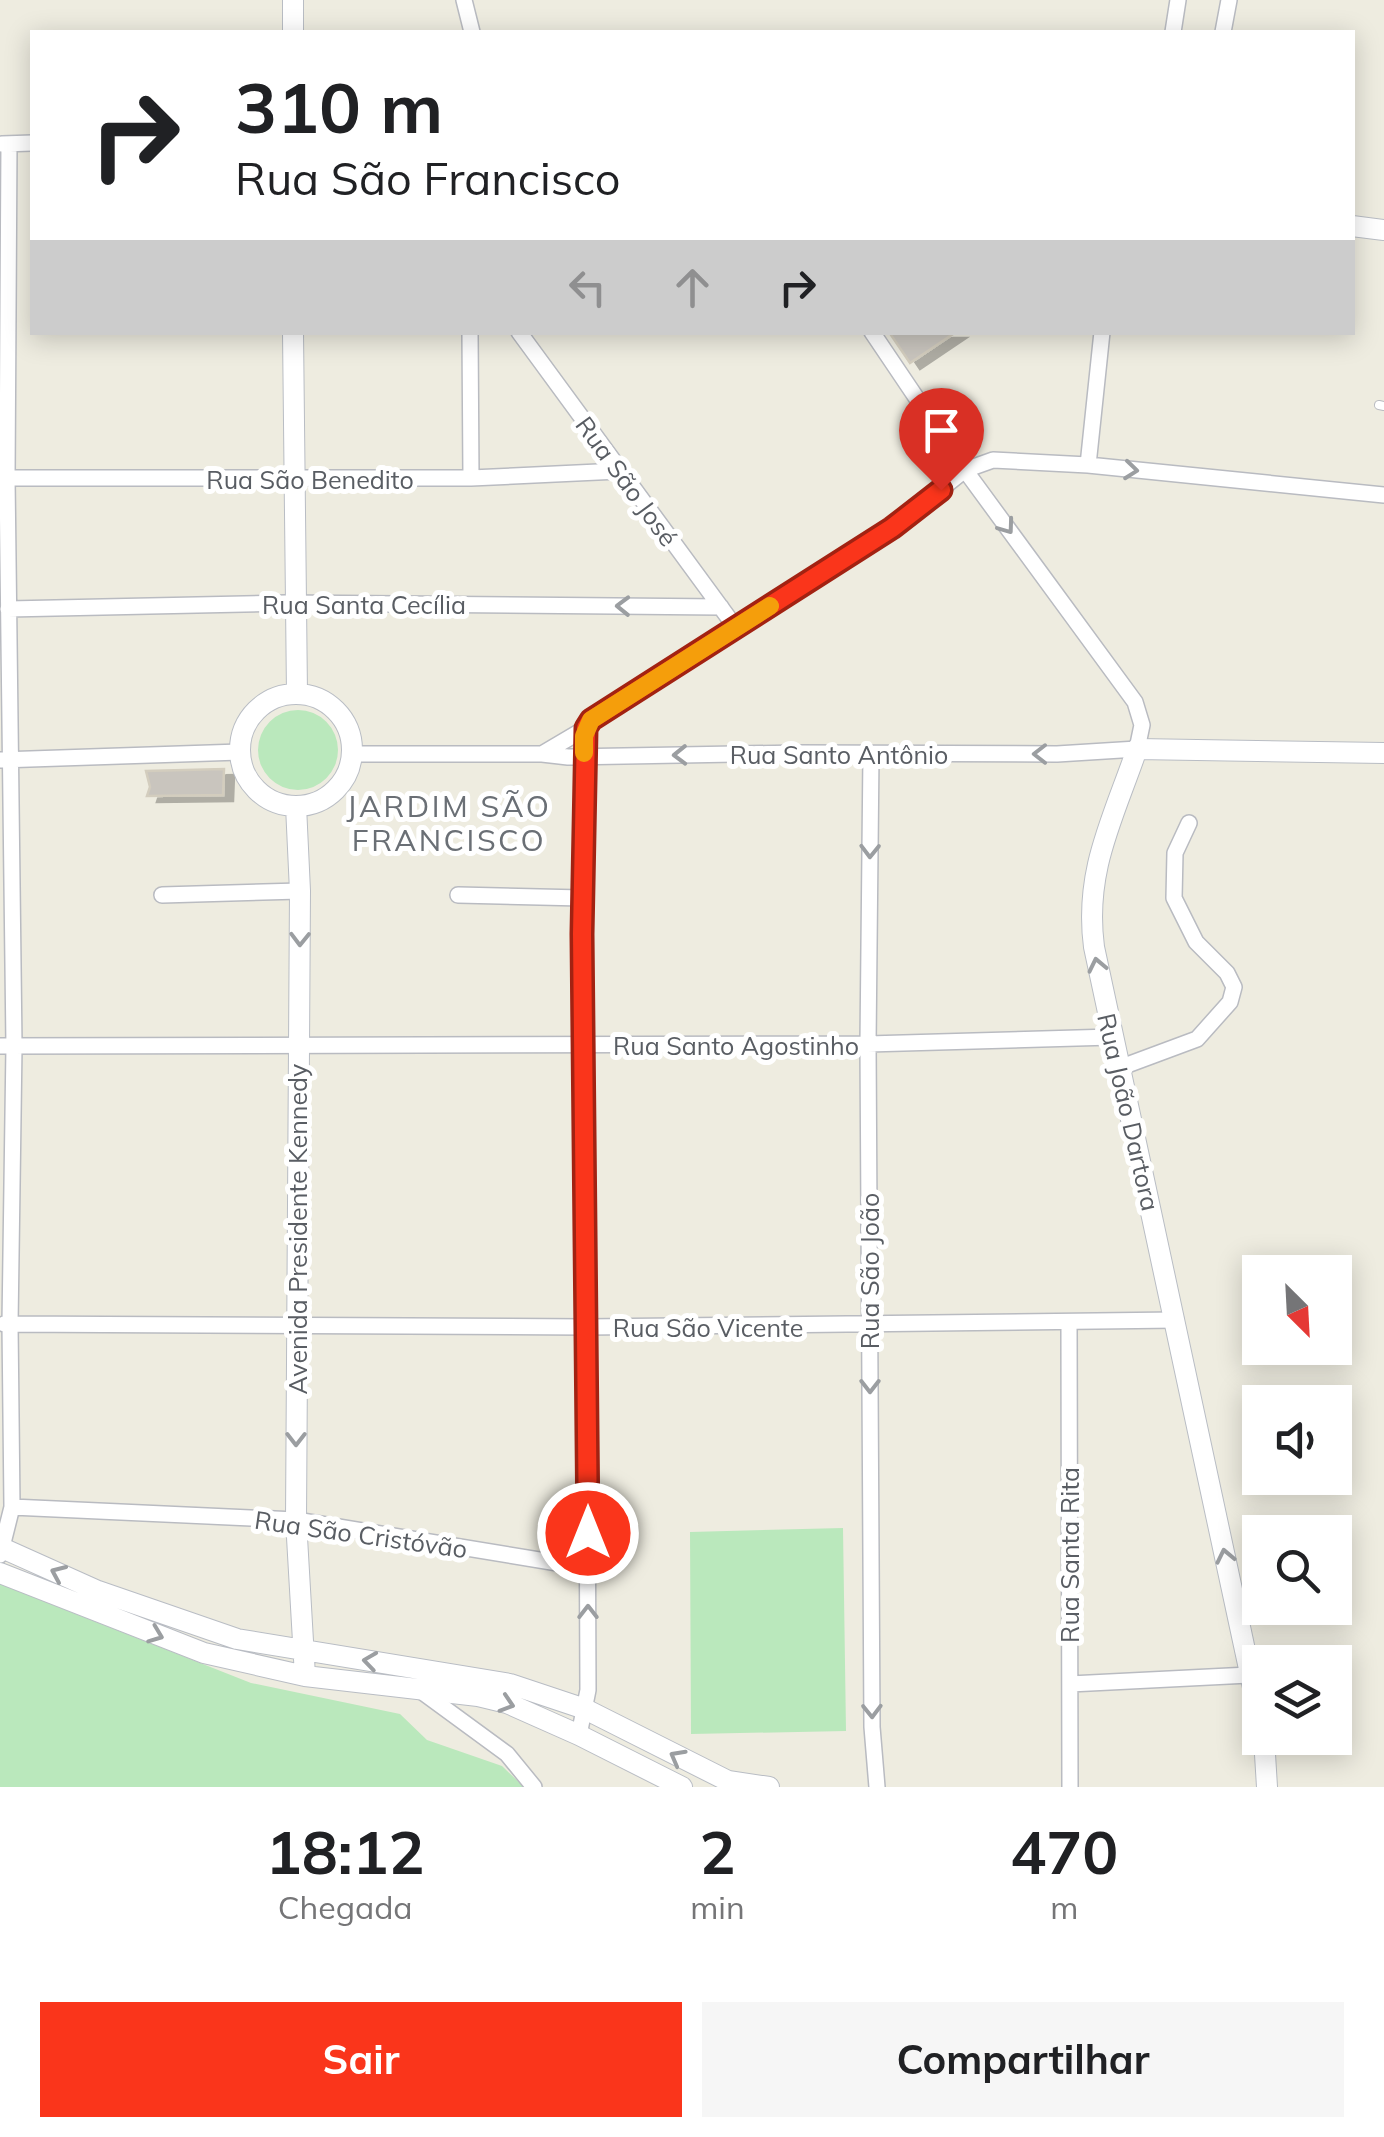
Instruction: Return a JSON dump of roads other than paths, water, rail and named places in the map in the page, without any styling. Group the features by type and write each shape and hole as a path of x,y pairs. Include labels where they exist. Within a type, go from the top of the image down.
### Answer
{"street":[{"path":"293,0 293,30"},
{"path":"464,0 472,30"},
{"path":"1174,30 1178,0"},
{"path":"1223,30 1229,0"},
{"path":"30,144 4,144 3,478 8,609 4,760 5,1324 12,1507 1,1550 98,1591 237,1639 495,1681 585,1709 728,1781 768,1787"},
{"path":"1355,226 1384,230"},
{"path":"292,335 298,603 296,694"},
{"path":"470,335 471,478"},
{"name":"Rua São José","path":"521,335 736,628"},
{"path":"874,335 1134,702 1142,726 1137,749 1384,753"},
{"path":"1088,466 1102,335"},
{"path":"542,754 892,528 966,470 993,460 1384,495"},
{"name":"Rua São Benedito","path":"3,478 471,478 619,471"},
{"name":"Rua Santa Cecília","path":"8,609 298,603 720,607"},
{"path":"296,694 332,706 351,736 352,754 348,772 338,787 325,798 296,806 261,793 250,782 240,752 251,717 264,704 296,694"},
{"path":"579,1734 588,1690 582,898 586,728"},
{"name":"Rua Santo Antônio","path":"352,754 1058,754 1137,749"},
{"name":"Rua João Dartora","path":"1137,749 1107,829 1090,899 1094,947 1244,1645"},
{"path":"4,760 240,752"},
{"name":"Rua São João","path":"871,754 868,1044 872,1727 877,1787"},
{"name":"Avenida Presidente Kennedy","path":"296,806 300,891 296,1520 305,1676"},
{"path":"1119,1068 1198,1039 1230,1002 1234,987 1228,973 1196,942 1174,898 1175,853 1189,823"},
{"path":"162,895 300,891"},
{"path":"458,895 582,898"},
{"name":"Rua Santo Agostinho","path":"7,1046 868,1044 1112,1037"},
{"name":"Rua São Vicente","path":"5,1324 587,1328 1176,1320"},
{"name":"Rua Santa Rita","path":"1069,1324 1070,1787"},
{"name":"Rua São Cristóvão","path":"12,1507 296,1520 588,1568"},
{"path":"0,1573 204,1653 305,1676 478,1696 507,1703 579,1734 682,1787"},
{"path":"1070,1684 1242,1675"},
{"path":"418,1688 508,1754 534,1787"},
{"path":"1265,1755 1267,1787"}],"district":[{"name":"JARDIM SÃO FRANCISCO","path":"449,823"}]}
